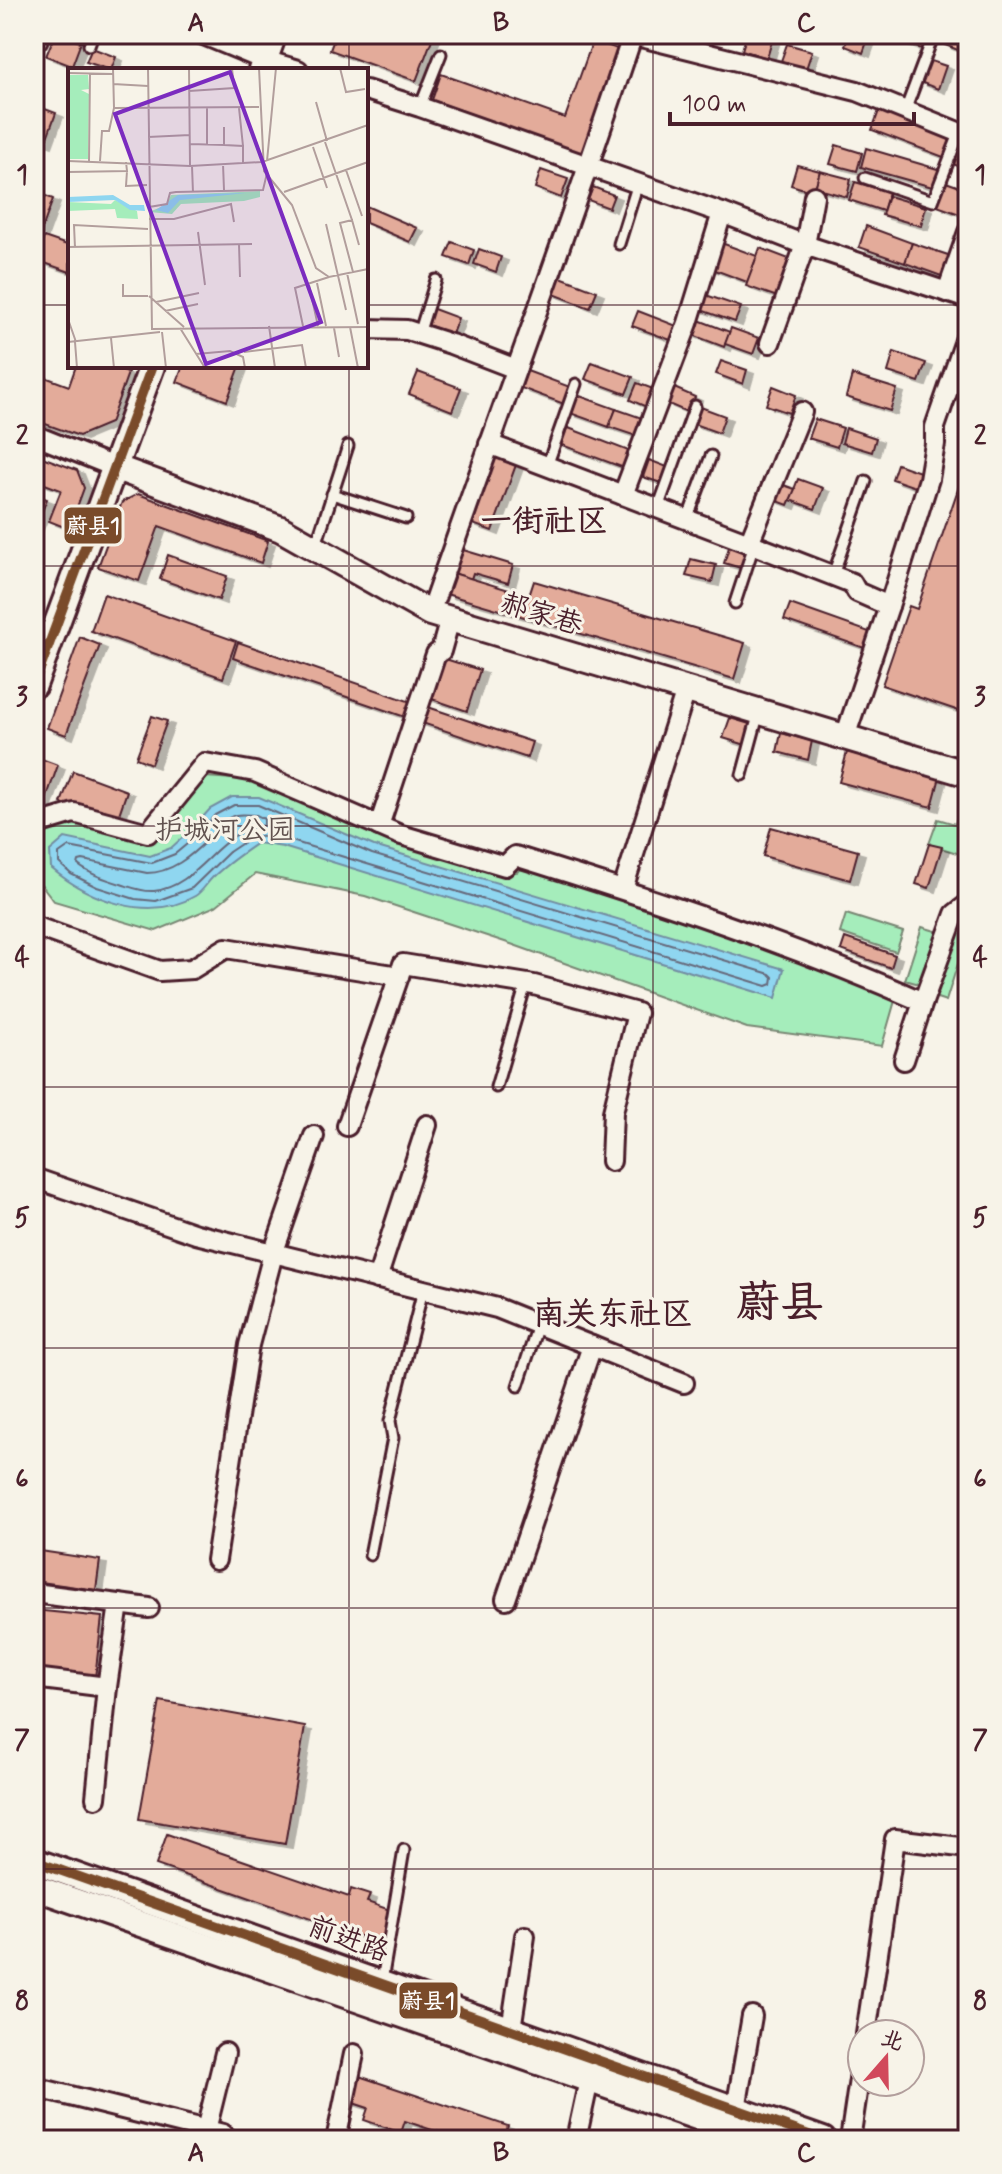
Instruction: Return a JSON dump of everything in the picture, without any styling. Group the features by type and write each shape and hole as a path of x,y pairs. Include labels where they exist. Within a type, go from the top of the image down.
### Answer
{"main road":[{"path":"262,65 274,34"},
{"path":"34,685 44,632 114,467 151,368"},
{"name":"郝家巷","path":"114,467 281,529 440,616 968,774"},
{"name":"前进路","path":"34,1861 511,2029 589,2069 763,2140"},
{"name":"前进路","path":"34,1887 589,2069 736,2109 823,2140"}],"street":[{"path":"201,34 262,65 284,68"},
{"path":"379,826 436,654 441,651 440,616 489,444 590,166 633,34 857,91 964,135"},
{"path":"368,91 590,166 962,301 968,232"},
{"path":"770,343 805,245 814,196"},
{"path":"623,495 688,323 722,213"},
{"path":"368,329 407,330 516,369"},
{"path":"845,737 929,479 935,427 968,332"},
{"path":"752,544 802,412"},
{"path":"34,435 114,467"},
{"path":"489,444 833,575 852,583 857,592 889,606"},
{"path":"623,889 686,690"},
{"path":"34,825 74,813 148,833 205,763 255,772 398,834 505,866 515,856 623,889 848,970 923,1002"},
{"path":"904,1060 955,914 968,904"},
{"path":"34,926 160,971 192,969 226,948 399,976"},
{"path":"347,1126 403,964 526,984 637,1013 613,1112 611,1161"},
{"path":"377,1279 427,1125"},
{"path":"216,1560 249,1345 273,1254 314,1136"},
{"path":"34,1178 196,1234 497,1308 684,1383"},
{"path":"506,1599 592,1346"},
{"path":"34,1593 149,1608"},
{"path":"96,1798 119,1604"},
{"path":"34,1678 107,1687"},
{"path":"868,2018 895,1839 968,1848"},
{"path":"511,2029 525,1936"},
{"path":"736,2109 752,2016"},
{"path":"206,2130 225,2053"},
{"path":"336,2140 354,2054"},
{"path":"576,2140 589,2069"},
{"path":"34,2087 223,2134 229,2140"},
{"path":"850,2140 856,2098"}],"lane":[{"path":"89,45 93,34"},
{"path":"905,111 934,34"},
{"path":"420,107 441,54"},
{"path":"865,178 933,201 964,135"},
{"path":"619,244 638,183"},
{"path":"419,334 436,280"},
{"path":"547,466 576,384"},
{"path":"658,508 695,406"},
{"path":"315,548 348,446"},
{"path":"687,520 711,456"},
{"path":"833,575 866,481"},
{"path":"332,494 406,518"},
{"path":"735,603 752,544"},
{"path":"742,775 759,712"},
{"path":"496,1087 526,984"},
{"path":"370,1555 393,1438 390,1421 423,1290"},
{"path":"518,1386 538,1325"},
{"path":"382,1984 404,1850"}],"green space":[{"name":"护城河公园","path":"205,777 249,780 382,832 517,872 526,866 674,912 896,997 882,1046 747,1028 365,896 255,874 216,906 156,931 54,901 34,875 34,830 42,833 68,821 144,842"},
{"path":"967,789 968,840 963,855 929,844 938,819 955,824"},
{"path":"846,914 903,932 896,952 840,933"},
{"path":"960,915 968,916 968,932 946,1001 934,997"},
{"path":"922,927 939,932 923,985 905,980"}],"water":[{"path":"232,797 259,797 374,846 784,969 776,998 283,847 257,843 223,868 195,896 158,908 120,904 101,898 83,890 51,868 50,851 65,838 150,856 171,848 210,809"}],"building":[{"path":"55,34 81,42 72,66 46,56"},
{"path":"336,34 434,34 416,81 330,50"},
{"path":"747,34 772,41 767,58 742,50"},
{"path":"849,34 869,36 863,53 845,46"},
{"path":"887,34 930,34 925,50 886,37"},
{"path":"949,34 968,35 968,54 945,45"},
{"path":"593,40 620,50 583,154 432,100 441,74 565,118"},
{"path":"787,44 812,51 806,69 781,61"},
{"path":"92,48 116,57 112,68 86,62"},
{"path":"928,60 946,66 938,89 920,82"},
{"path":"34,105 56,113 45,143 34,139"},
{"path":"880,108 954,137 946,158 872,130"},
{"path":"962,140 968,143 968,170 953,164"},
{"path":"836,145 862,153 857,171 830,164"},
{"path":"866,148 941,170 936,188 861,167"},
{"path":"797,165 820,171 814,192 791,185"},
{"path":"541,170 568,179 561,198 535,188"},
{"path":"820,171 851,179 847,197 815,188"},
{"path":"855,182 889,192 883,211 849,200"},
{"path":"946,182 968,190 968,217 937,206"},
{"path":"593,187 614,195 609,208 588,200"},
{"path":"34,191 53,199 41,232 34,229"},
{"path":"888,196 926,207 921,226 882,215"},
{"path":"368,207 417,228 410,242 368,224"},
{"path":"866,226 912,243 905,263 859,247"},
{"path":"44,237 68,245 68,271 36,260"},
{"path":"716,241 757,256 747,282 707,267"},
{"path":"452,242 474,250 469,265 446,257"},
{"path":"912,243 954,257 947,278 905,263"},
{"path":"760,248 797,262 783,299 746,286"},
{"path":"479,249 501,257 496,272 474,264"},
{"path":"958,269 968,273 968,296 951,289"},
{"path":"558,276 597,291 590,308 551,293"},
{"path":"703,294 741,307 735,322 698,309"},
{"path":"431,308 458,318 452,334 425,324"},
{"path":"638,311 682,328 676,342 632,326"},
{"path":"696,319 730,332 724,347 690,334"},
{"path":"731,328 759,338 753,354 725,344"},
{"path":"894,352 926,363 919,382 888,372"},
{"path":"721,361 747,370 743,384 716,374"},
{"path":"592,362 633,377 626,394 585,379"},
{"path":"75,368 114,368 128,373 110,423 79,436 34,420 34,373 69,386"},
{"path":"182,368 239,368 227,401 177,382"},
{"path":"527,371 570,387 564,404 521,388"},
{"path":"418,372 461,388 452,411 409,394"},
{"path":"852,375 897,389 890,411 846,397"},
{"path":"637,383 656,390 649,408 630,400"},
{"path":"773,386 796,395 789,413 766,405"},
{"path":"672,387 695,397 689,413 666,403"},
{"path":"577,395 616,409 609,427 570,413"},
{"path":"698,406 725,416 719,433 691,423"},
{"path":"616,409 645,419 639,437 609,427"},
{"path":"815,419 843,428 837,447 808,438"},
{"path":"566,427 634,453 627,469 559,444"},
{"path":"846,428 876,438 872,452 842,443"},
{"path":"34,454 77,470 84,488 69,529 49,521 61,490 34,480"},
{"path":"496,454 517,462 492,531 470,523"},
{"path":"649,460 670,468 664,484 643,477"},
{"path":"968,460 968,686 959,711 882,685 909,606 917,609"},
{"path":"897,464 926,474 921,489 892,479"},
{"path":"798,479 823,488 815,509 790,500"},
{"path":"778,483 795,489 788,505 772,499"},
{"path":"34,494 47,499 34,531"},
{"path":"138,494 268,541 261,563 159,526 139,581 98,567 122,502"},
{"path":"730,544 750,550 744,569 724,563"},
{"path":"460,549 513,565 508,583 473,573 471,579 453,573"},
{"path":"168,555 227,576 219,600 160,579"},
{"path":"691,559 716,565 712,582 686,576"},
{"path":"453,573 529,596 534,581 745,643 734,679 446,594"},
{"path":"104,594 236,641 223,678 91,631"},
{"path":"790,604 875,634 870,650 784,620"},
{"path":"80,637 100,645 66,735 47,728"},
{"path":"238,642 417,704 411,719 233,658"},
{"path":"439,657 480,670 467,711 426,697"},
{"path":"425,706 532,742 527,758 419,722"},
{"path":"152,716 167,721 151,764 136,758"},
{"path":"730,718 753,725 746,745 723,738"},
{"path":"781,733 812,741 808,760 777,752"},
{"path":"847,752 940,777 932,807 839,782"},
{"path":"36,757 58,765 38,822 34,821"},
{"path":"73,771 127,791 116,823 61,803"},
{"path":"771,827 858,851 850,880 763,856"},
{"path":"929,844 942,847 929,888 916,884"},
{"path":"845,938 895,955 891,968 841,950"},
{"path":"34,1550 100,1560 96,1590 34,1581"},
{"path":"34,1610 102,1617 95,1678 34,1671"},
{"path":"160,1701 305,1727 285,1844 139,1819"},
{"path":"167,1834 349,1897 351,1889 370,1895 367,1902 393,1911 382,1944 156,1865"},
{"path":"356,2075 508,2126 503,2140 439,2140 441,2133 405,2121 401,2133 364,2120 368,2108 347,2101"}],"transit line":[{"name":"蔚县1","path":"34,685 151,368"},
{"name":"蔚县1","path":"34,1861 823,2140"}],"district":[{"name":"一街社区","path":"544,522"},
{"name":"蔚县","path":"780,1304"},
{"name":"南关东社区","path":"613,1315"}]}
